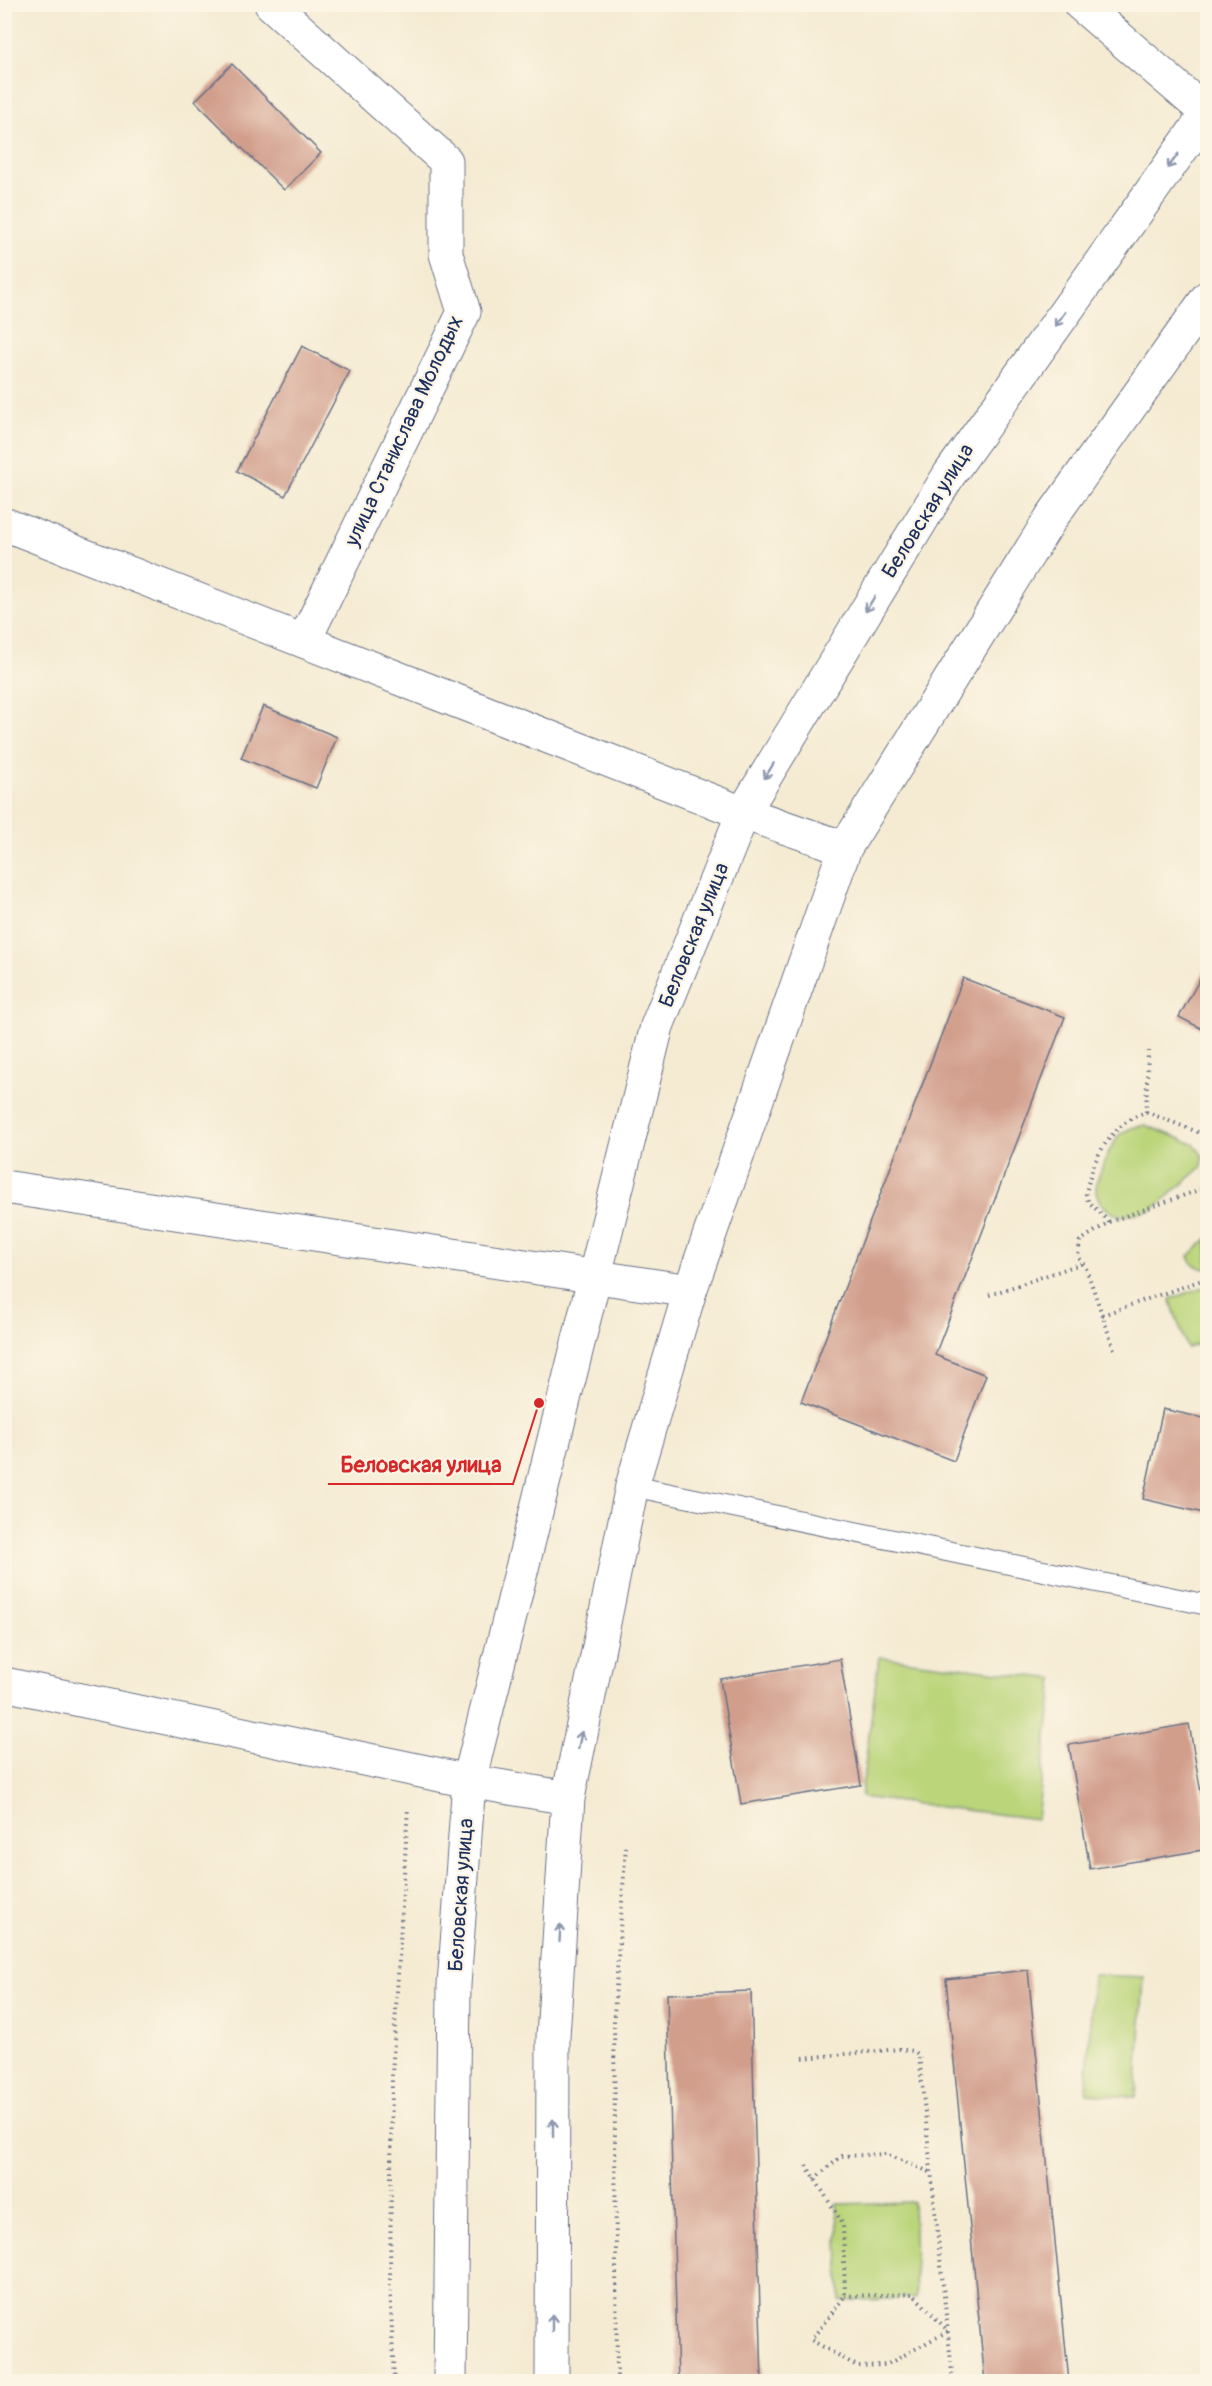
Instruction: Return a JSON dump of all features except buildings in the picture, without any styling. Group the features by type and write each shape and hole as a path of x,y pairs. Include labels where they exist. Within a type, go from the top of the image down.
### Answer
{"street":[{"name":"улица Станислава Молодых","path":"271,4 446,161 446,254 464,312 304,641"},
{"path":"1080,4 1207,113"},
{"name":"Беловская улица","path":"450,2382 454,1985 469,1781 657,1026 743,813 949,475 1207,113"},
{"path":"552,2382 554,2037 568,1798 632,1486 690,1291 845,848 1051,518 1208,297"},
{"path":"4,524 743,813 845,848"},
{"path":"4,1187 690,1291"},
{"path":"4,1684 469,1781 568,1798"}],"lane":[{"path":"632,1486 1208,1605"}],"path":[{"path":"1146,1112 1148,1051"},
{"path":"1109,1222 1088,1201 1087,1186 1107,1138 1123,1122 1146,1112 1208,1136"},
{"path":"1114,1349 1083,1263 1078,1256 1080,1241 1090,1232 1109,1222 1208,1187"},
{"path":"989,1294 1083,1263"},
{"path":"1102,1315 1208,1278"},
{"path":"394,2382 390,2281 392,2076 410,1768"},
{"path":"617,2382 614,2015 626,1845"},
{"path":"803,2058 900,2049 914,2051 919,2055 953,2382"},
{"path":"814,2179 842,2156 886,2154 932,2173"},
{"path":"806,2165 843,2224 845,2296 811,2340 857,2366 886,2365 948,2331"},
{"path":"845,2296 913,2294 948,2331"}],"green space":[{"path":"1145,1125 1194,1144 1203,1156 1202,1167 1152,1210 1122,1216 1110,1212 1100,1202 1096,1192 1096,1183 1108,1153 1119,1135 1131,1128"},
{"path":"1207,1239 1207,1269 1196,1265 1189,1256"},
{"path":"1207,1286 1207,1341 1187,1348 1170,1299"},
{"path":"879,1657 1054,1679 1037,1819 861,1797"},
{"path":"1093,1975 1144,1977 1136,2097 1086,2094"},
{"path":"913,2202 916,2298 840,2301 837,2204"}],"place":[{"name":"Беловская улица","path":"539,1403"}]}
